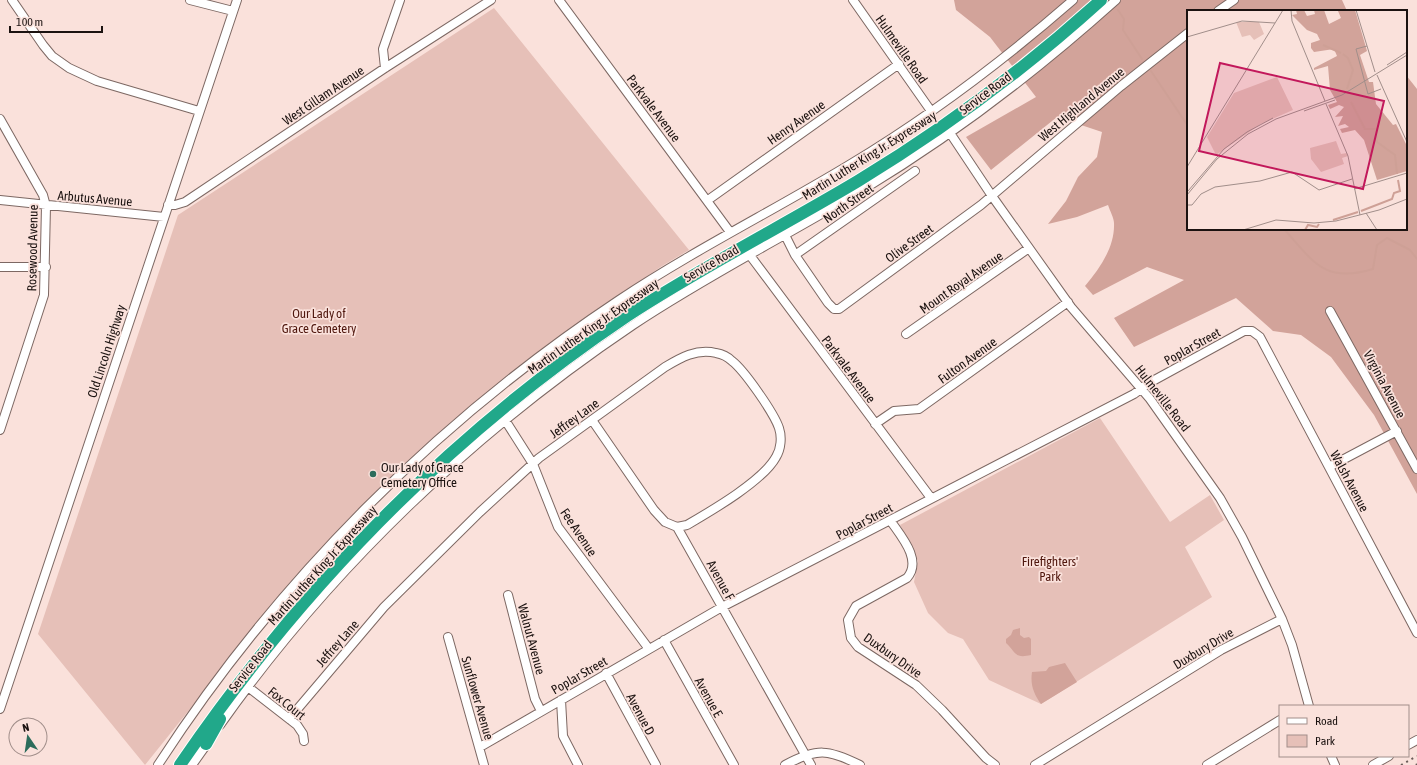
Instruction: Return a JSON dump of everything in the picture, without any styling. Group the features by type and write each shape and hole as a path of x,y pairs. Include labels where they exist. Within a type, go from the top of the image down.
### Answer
{"highway":[{"name":"Martin Luther King Jr. Expressway","path":"170,765 236,673 318,574 388,501 488,410 568,348 652,291 709,256 844,180 927,127 1003,71 1088,0"},
{"name":"Martin Luther King Jr. Expressway","path":"180,765 243,685 302,605 370,531 442,461 520,395 600,335 668,290 836,194 926,138 1008,78 1101,0"},
{"path":"206,744 243,685"}],"street":[{"path":"12,0 43,46 52,56 69,68 97,81 199,111"},
{"path":"190,0 233,11"},
{"name":"Old Lincoln Highway","path":"0,709 236,0"},
{"path":"385,68 383,49 400,0"},
{"name":"West Gillam Avenue","path":"168,205 175,205 185,202 385,68 491,0"},
{"name":"Parkvale Avenue","path":"559,0 708,200 730,232"},
{"name":"Hulmeville Road","path":"853,0 931,111"},
{"name":"Service Road","path":"158,765 203,700 266,619 333,542 405,470 481,402 562,339 646,282 730,232 851,164 931,111 997,63 1073,0"},
{"name":"Service Road","path":"243,685 368,547 430,486 504,420 611,340 690,288 866,188 950,133 1042,64 1116,0"},
{"path":"1219,10 1234,0"},
{"name":"West Highland Avenue","path":"992,196 1120,86 1187,34"},
{"name":"Henry Avenue","path":"708,200 899,64"},
{"name":"Rosewood Avenue","path":"0,120 43,195 46,206 46,267 44,295 2,418 0,430"},
{"name":"Hulmeville Road","path":"950,133 992,196 1068,302 1142,389 1171,426 1220,498 1242,537 1282,619 1292,645 1308,705"},
{"name":"North Street","path":"795,255 915,171"},
{"name":"Olive Street","path":"795,255 828,303 834,309 840,309 992,196"},
{"name":"Arbutus Avenue","path":"0,200 46,206 164,217"},
{"path":"785,234 795,255"},
{"name":"Mount Royal Avenue","path":"906,334 1029,248"},
{"name":"Parkvale Avenue","path":"749,254 931,498"},
{"path":"0,267 46,267"},
{"name":"Fulton Avenue","path":"875,424 894,411 919,409 1068,302"},
{"name":"Virginia Avenue","path":"1330,311 1417,469"},
{"name":"Poplar Street","path":"480,747 722,607 1142,389 1149,383 1244,331 1255,332 1261,340"},
{"name":"Walsh Avenue","path":"1261,340 1417,633"},
{"name":"Jeffrey Lane","path":"289,719 339,658 408,581 475,516 533,464 665,367 688,354 698,352 716,353 726,357 739,367 766,405 778,425 780,438 778,453 772,464 759,477 687,525 677,527"},
{"name":"Fee Avenue","path":"504,420 533,464 558,527 649,649"},
{"name":"Avenue F","path":"592,420 654,510 665,522 677,527 811,765"},
{"path":"1329,467 1397,431"},
{"name":"Duxbury Drive","path":"890,520 904,552 913,567 907,578 860,602 853,610 848,625 851,638 858,647 916,685 942,710 986,758 995,765"},
{"name":"Walnut Avenue","path":"508,595 535,699 541,711"},
{"name":"Duxbury Drive","path":"1035,765 1221,650 1282,619"},
{"name":"Sunflower Avenue","path":"448,637 484,765"},
{"name":"Avenue E","path":"664,640 734,765"},
{"name":"Avenue D","path":"606,673 656,765"},
{"name":"Fox Court","path":"243,685 300,727 304,742"},
{"path":"561,700 564,736 578,765"},
{"path":"1207,765 1279,721"},
{"path":"192,765 206,744"},
{"path":"785,765 805,755 815,752 826,752 860,765"},
{"path":"1373,765 1387,757"}],"green space":[{"name":"Our Lady of Grace Cemetery","path":"494,8 689,250 662,266 563,334 452,421 308,562 145,765 38,634 178,215"},
{"name":"Firefighters' Park","path":"1100,418 1170,522 1210,495 1224,520 1185,547 1212,597 1041,704 989,680 963,639 948,633 928,613 914,582 918,561 900,525"}],"shaded area":[{"path":"954,0 1342,0 1347,10 1187,10 1187,230 1407,230 1407,76 1417,89 1417,494 1374,415 1331,357 1301,335 1273,331 1236,298 1134,347 1114,318 1184,280 1147,267 1093,295 1085,286 1106,257 1112,240 1114,221 1108,205 1077,217 1048,224 1066,201 1078,177 1097,157 1102,132 1057,117 991,170 966,137 1036,97 990,37 956,10"},
{"path":"1020,628 1020,635 1024,638 1029,637 1031,639 1031,655 1018,655 1006,643 1006,639 1011,635 1013,630"},
{"path":"1065,663 1077,682 1041,704 1033,689 1032,672 1046,671 1049,667"}],"waterway":[{"path":"1118,10 1124,19 1123,30 1142,59"},
{"path":"1151,71 1187,125"},
{"path":"1285,230 1303,251 1321,267 1342,274 1356,273 1373,269 1377,245 1387,238 1410,250 1417,259"}],"railway":[{"path":"1401,765 1417,756"}],"place":[{"name":"Our Lady of Grace Cemetery Office","path":"373,474"}]}
